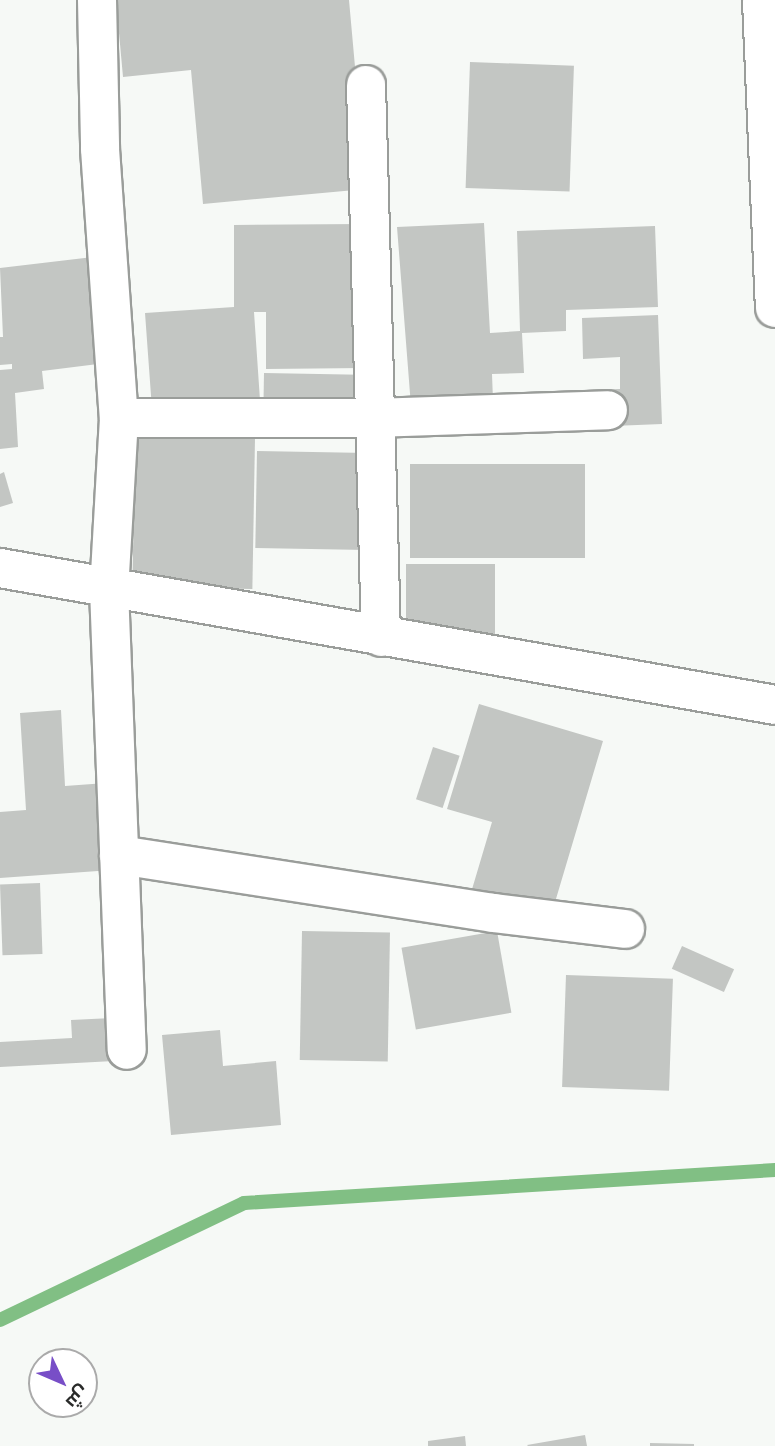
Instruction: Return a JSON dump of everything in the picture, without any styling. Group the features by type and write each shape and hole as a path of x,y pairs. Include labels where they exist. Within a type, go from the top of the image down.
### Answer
{"street":[{"path":"97,0 100,149 119,418 109,589 127,1050"},
{"path":"762,0 775,309"},
{"path":"366,85 373,418 382,637"},
{"path":"119,418 373,418 608,410"},
{"path":"0,568 775,705"},
{"path":"119,855 403,900 625,929"}],"building":[{"path":"116,0 349,0 366,189 203,204 191,70 123,77"},
{"path":"470,62 574,66 570,192 466,188"},
{"path":"484,223 490,333 520,331 517,231 655,226 658,307 566,310 566,331 522,333 524,373 492,374 494,427 413,432 397,227"},
{"path":"362,224 363,368 266,369 266,312 254,312 261,415 153,423 145,313 234,307 234,225"},
{"path":"93,257 106,363 42,371 44,389 15,393 18,447 0,449 0,370 12,369 12,364 0,365 0,337 3,337 0,268"},
{"path":"658,315 662,424 588,427 587,390 620,389 620,357 583,359 582,318"},
{"path":"264,373 360,375 359,425 263,423"},
{"path":"135,437 255,439 252,589 132,587"},
{"path":"257,451 368,453 366,550 255,548"},
{"path":"410,464 585,464 585,558 410,558"},
{"path":"4,472 13,503 0,507 0,474"},
{"path":"406,564 495,564 495,640 406,640"},
{"path":"479,704 603,741 550,919 470,896 492,822 447,809"},
{"path":"61,710 65,786 106,783 112,870 0,878 0,812 26,810 20,713"},
{"path":"433,747 460,756 443,808 416,799"},
{"path":"40,883 42,954 3,955 0,884"},
{"path":"302,931 390,933 388,1062 300,1060"},
{"path":"497,931 511,1013 416,1030 401,948"},
{"path":"682,946 734,969 724,992 672,969"},
{"path":"566,975 673,979 669,1091 562,1087"},
{"path":"112,1018 114,1061 0,1067 0,1042 72,1038 71,1020"},
{"path":"220,1030 223,1066 276,1061 281,1125 171,1135 162,1035"},
{"path":"585,1435 587,1446 527,1445"},
{"path":"465,1436 466,1446 428,1446 428,1441"},
{"path":"650,1443 694,1444 694,1446 650,1446"}],"waterway":[{"path":"0,1320 244,1203 775,1170"}]}
